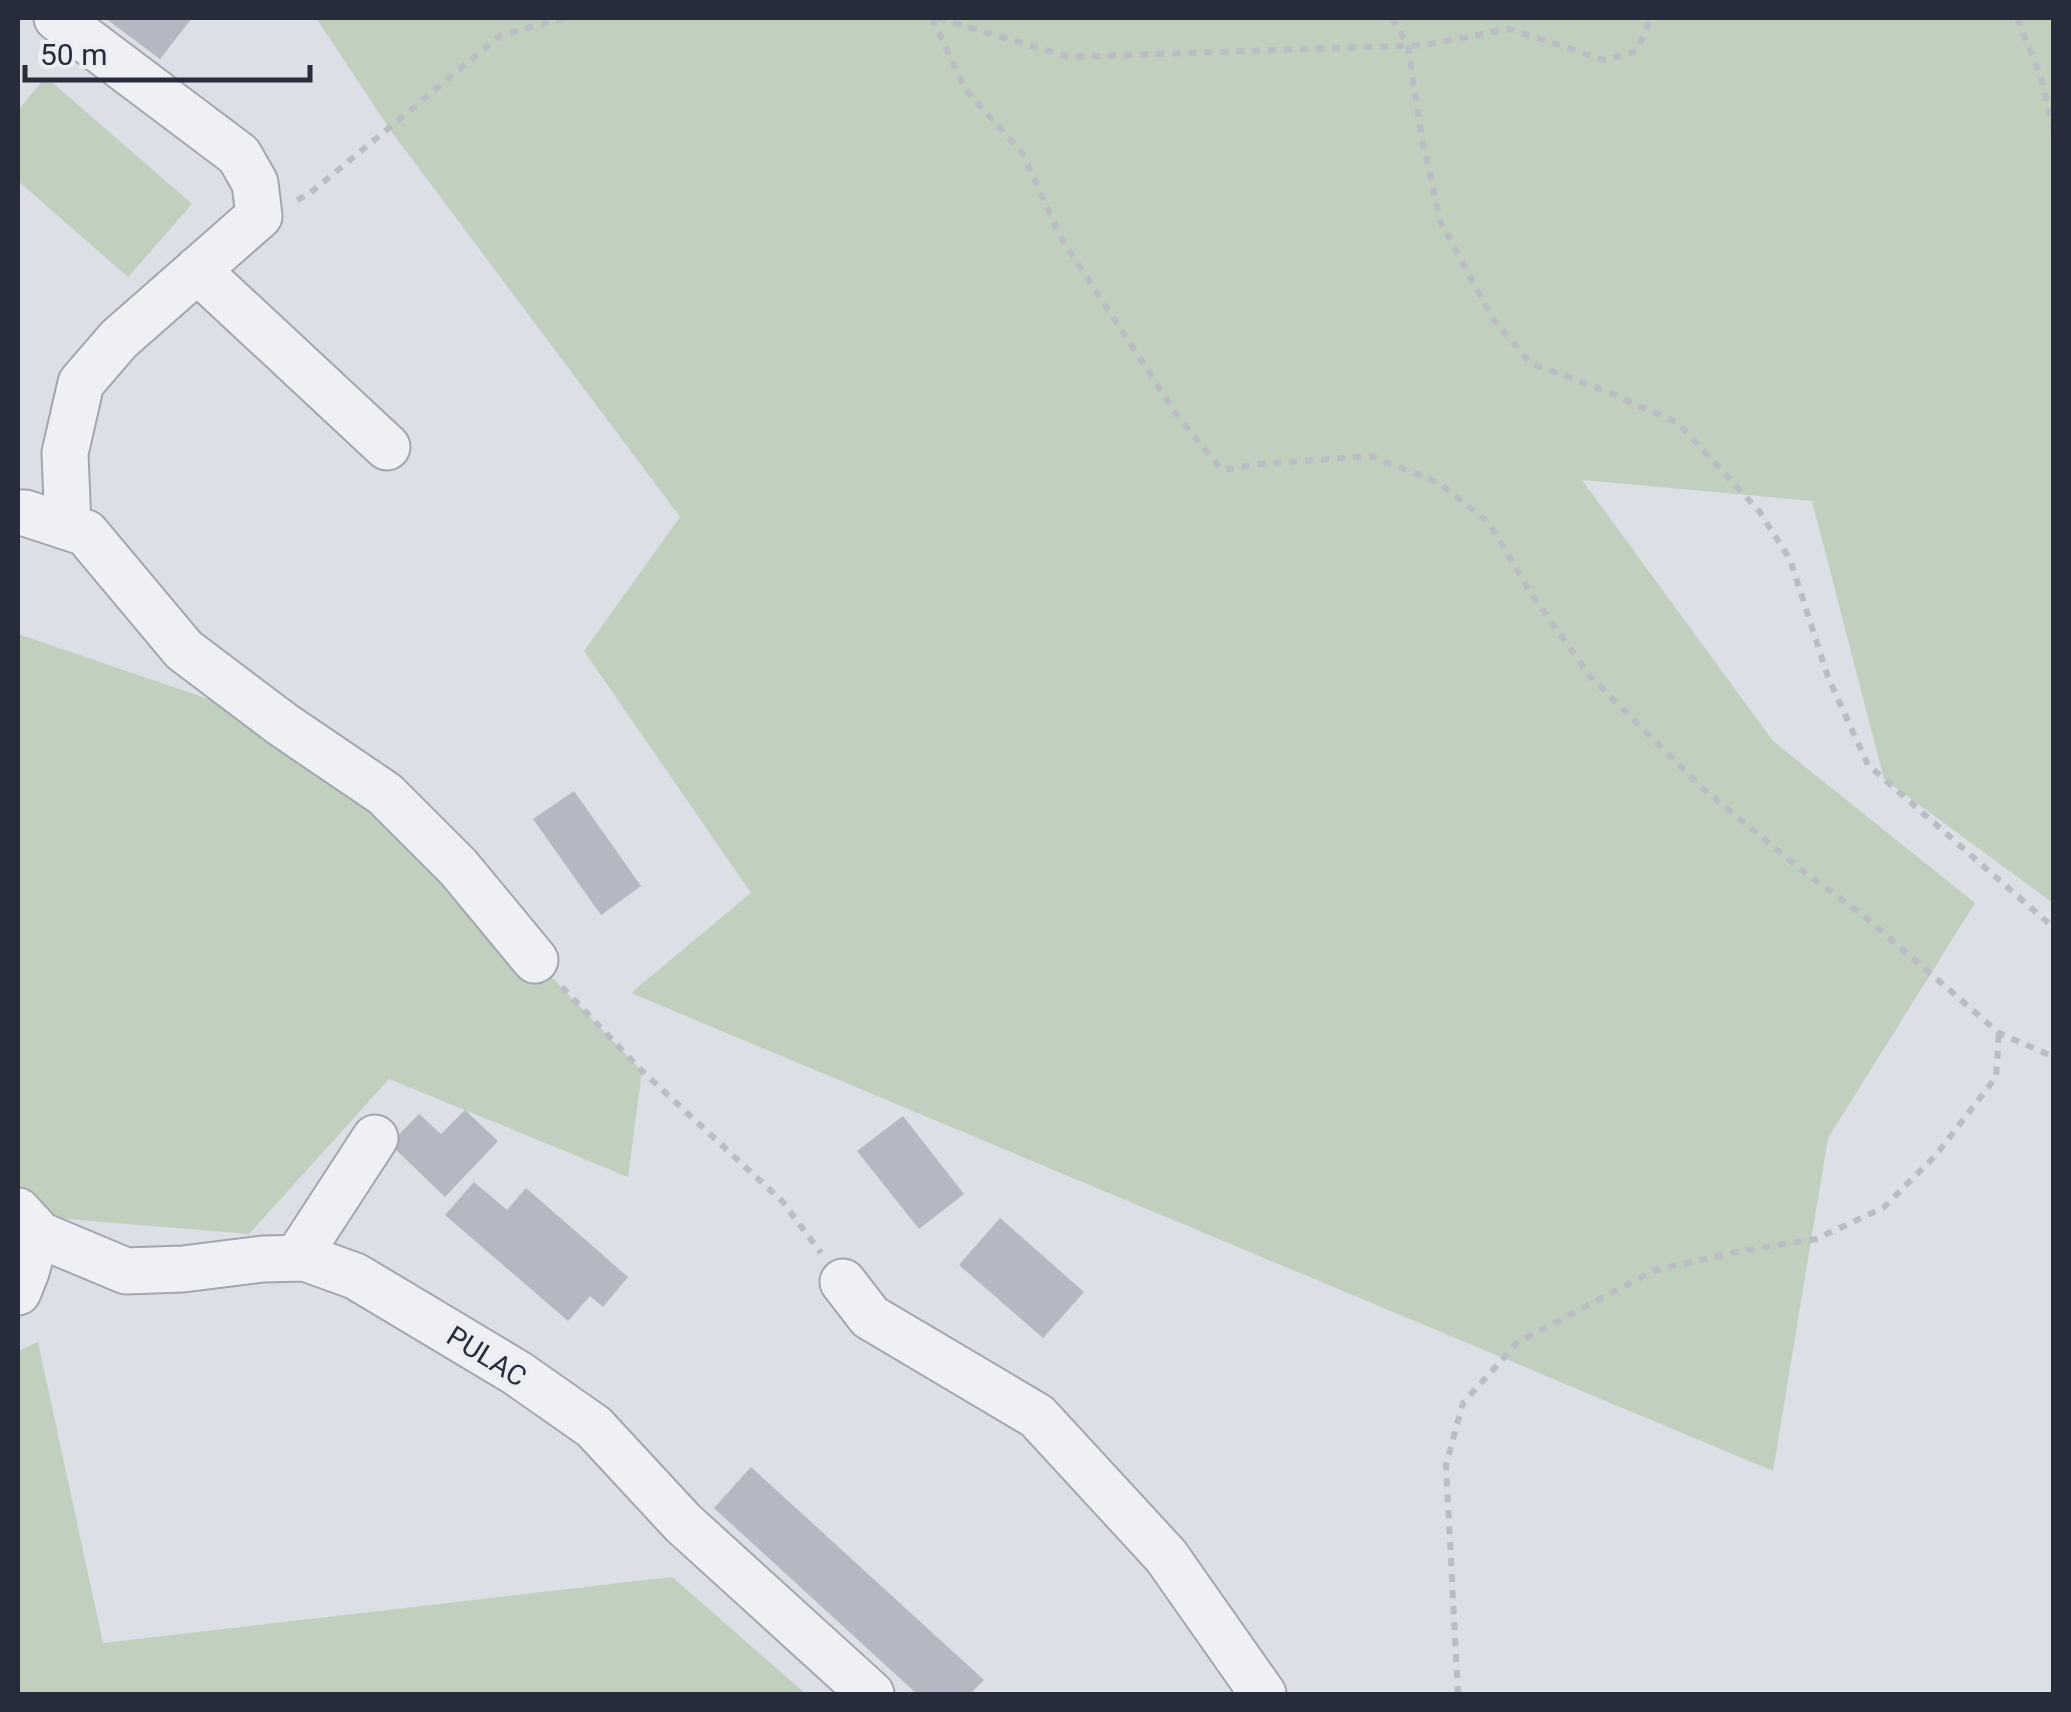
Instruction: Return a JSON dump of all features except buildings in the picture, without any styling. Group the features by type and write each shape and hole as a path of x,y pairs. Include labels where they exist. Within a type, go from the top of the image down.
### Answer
{"street":[{"path":"57,18 239,155 255,183 259,216 120,339 81,383 65,453 68,527"},
{"path":"198,270 387,447"},
{"path":"18,512 86,534 184,650 282,724 385,794 458,867 535,960"},
{"path":"297,1258 375,1138"},
{"path":"18,1292 27,1221"},
{"name":"PULAC","path":"27,1221 40,1236 126,1271 306,1258 355,1276 517,1373 594,1427 683,1523 871,1694"},
{"path":"843,1282 870,1318 1037,1416 1166,1556 1264,1694"}],"path":[{"path":"259,216 310,194 501,34 565,18"},
{"path":"935,18 1069,58 1425,46 1509,29 1605,60 1636,50 1651,18"},
{"path":"935,18 965,89 1023,154 1061,238 1179,418 1222,470 1371,456 1438,482 1489,523 1532,595 1590,676 1701,787 1864,916 1999,1034 2054,1057"},
{"path":"1392,18 1408,46 1421,134 1440,221 1493,319 1530,363 1678,423 1760,510 1790,560 1828,677 1868,765 2054,928"},
{"path":"2017,18 2040,74 2054,132"},
{"path":"535,960 642,1071 782,1200 843,1282"},
{"path":"1458,1694 1446,1465 1463,1402 1518,1342 1655,1270 1816,1239 1883,1208 1936,1156 1996,1077 1999,1034"}],"green space":[{"path":"316,18 2053,18 2053,903 1884,779 1812,501 1582,480 1773,741 1975,903 1828,1138 1773,1471 631,993 751,893 584,651 680,517 391,131"},
{"path":"46,77 192,204 128,277 18,181 18,110"},
{"path":"18,634 282,724 535,960 642,1071 628,1177 389,1079 249,1234 18,1215"},
{"path":"38,1342 103,1643 672,1577 806,1694 18,1694 18,1351"}]}
